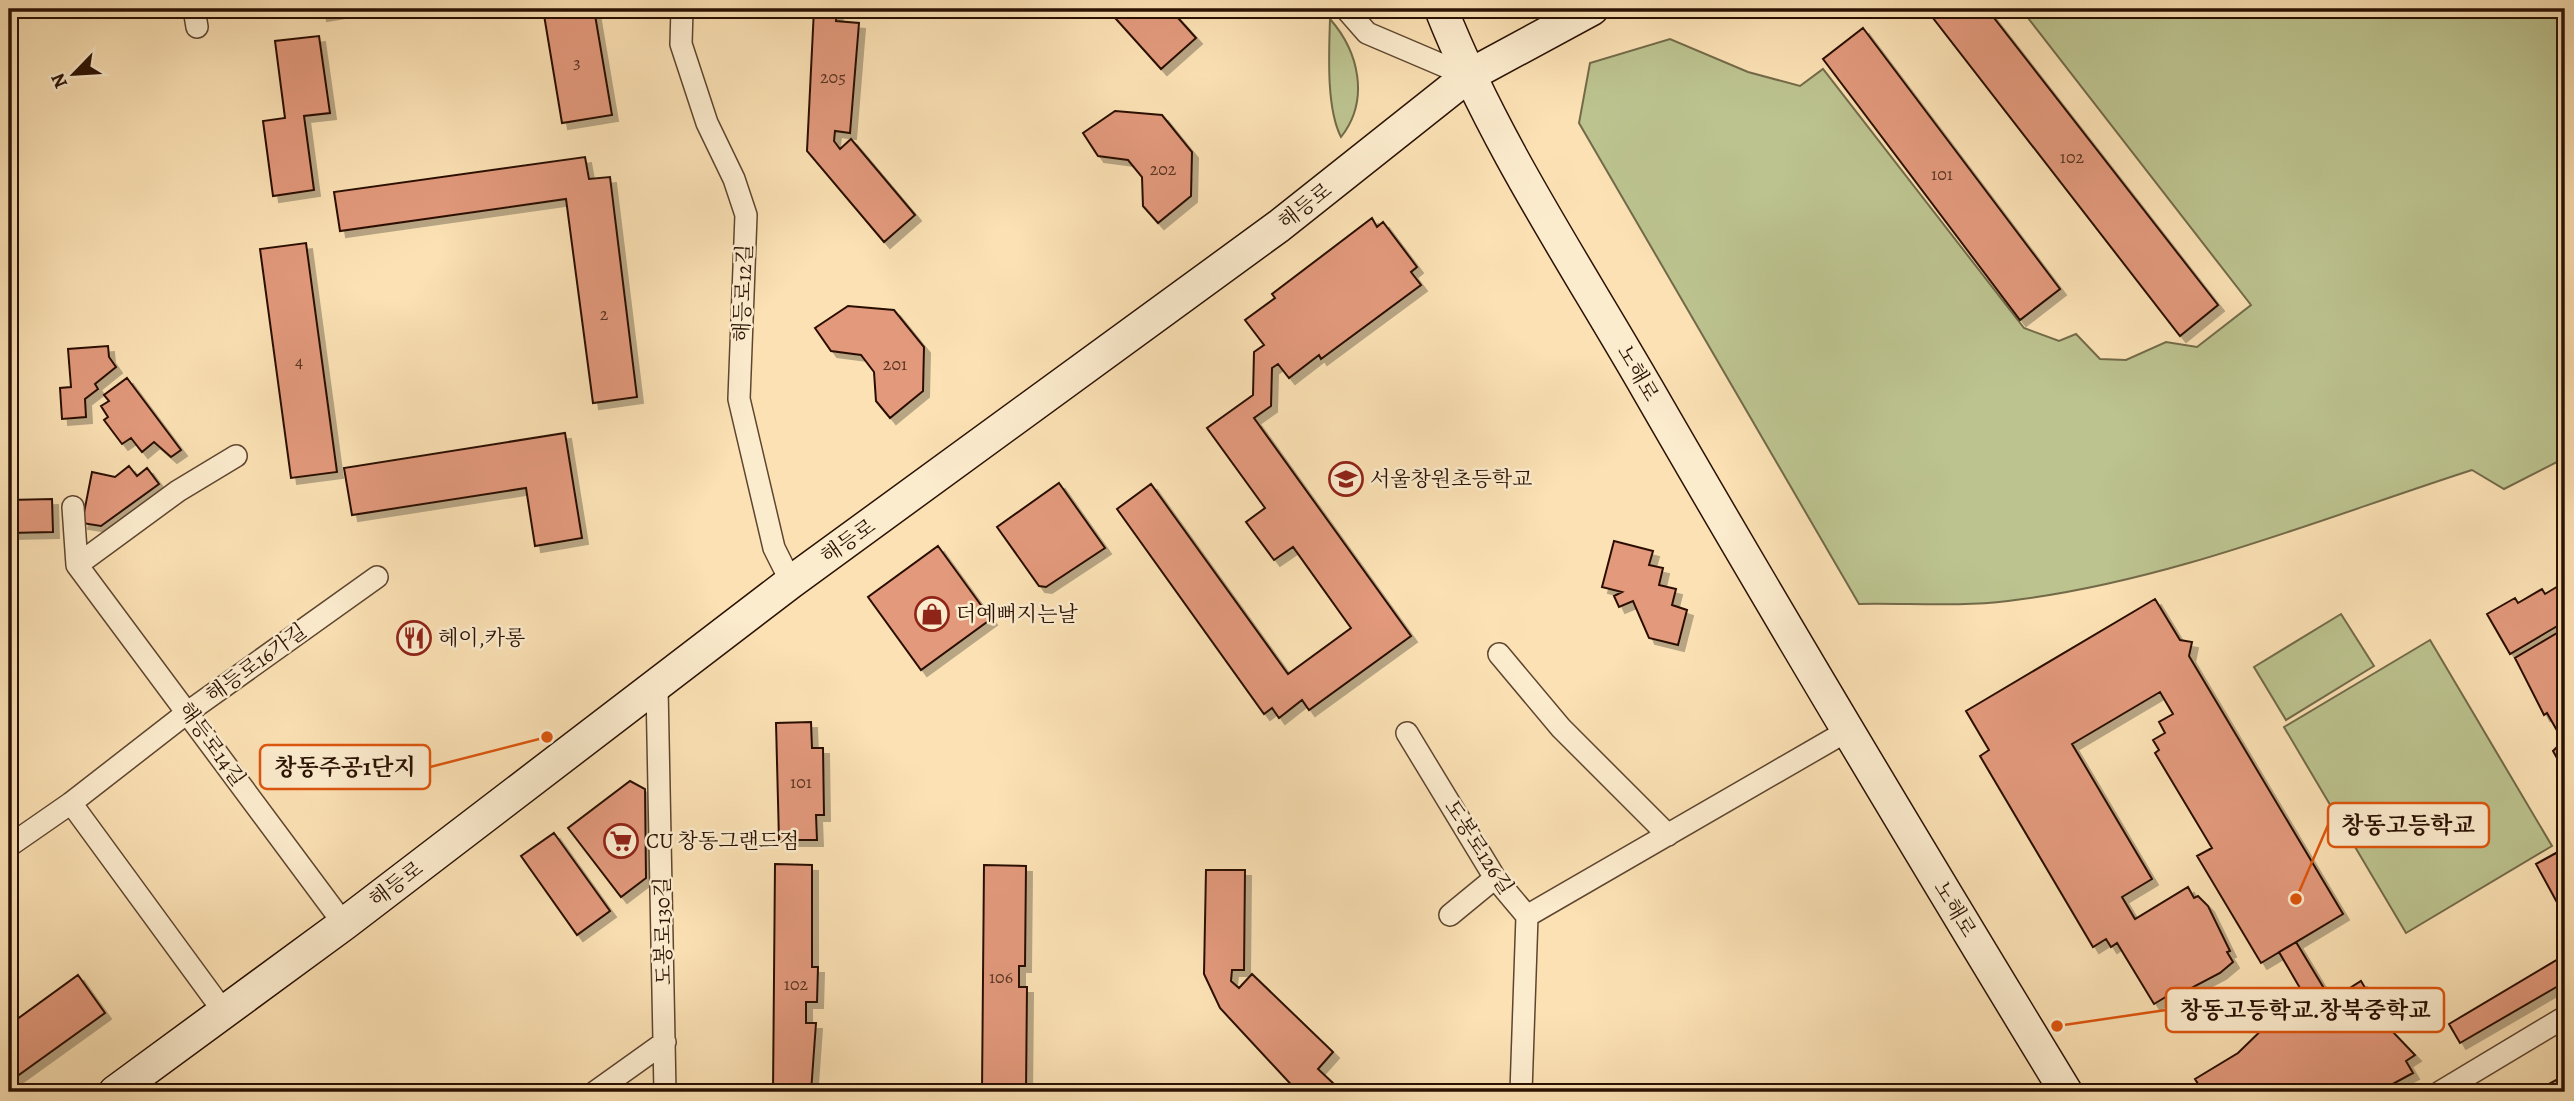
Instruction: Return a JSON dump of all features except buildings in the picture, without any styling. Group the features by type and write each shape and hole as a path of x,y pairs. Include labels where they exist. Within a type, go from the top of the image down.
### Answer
{"main road":[{"name":"노해로","path":"1441,9 1468,76 1847,731 2060,1090"},
{"name":"해등로","path":"115,1092 344,924 791,582 1279,226 1468,76 1592,9"}],"street":[{"name":"해등로12길","path":"682,9 681,44 707,123 734,179 746,215 739,400 774,548 791,582"},
{"path":"1346,9 1367,33 1468,76"},
{"path":"77,565 178,491 236,456"},
{"path":"73,507 77,565"},
{"name":"해등로14길","path":"77,565 344,924"},
{"name":"해등로16가길","path":"9,846 71,803 188,712 377,577"},
{"path":"1499,654 1561,728 1668,835"},
{"name":"도봉로130길","path":"657,687 665,1092"},
{"path":"1527,916 1847,731"},
{"name":"도봉로126길","path":"1407,733 1495,878 1527,916 1521,1092"},
{"path":"71,803 224,1012"},
{"path":"1450,915 1495,878"},
{"path":"2452,1089 2565,1017"},
{"path":"595,1092 665,1042"}],"green space":[{"path":"2021,9 2565,9 2565,458 2504,489 2472,470 2243,547 2127,579 2068,592 1990,603 1859,604 1579,123 1590,63 1670,39 1748,72 1800,86 1823,69 2024,328 2059,341 2076,334 2100,359 2126,360 2166,342 2197,347 2251,305"},
{"path":"1330,19 1348,46 1357,76 1356,108 1341,137 1331,96"},
{"path":"2341,614 2374,666 2286,720 2254,667"},
{"path":"2430,640 2552,846 2406,933 2284,727"}],"place":[{"name":"서울창원초등학교","path":"1346,479"},
{"name":"더예뻐지는날","path":"932,614"},
{"name":"헤이,카롱","path":"414,638"},
{"name":"창동주공1단지","path":"547,737"},
{"name":"CU 창동그랜드점","path":"621,841"},
{"name":"창동고등학교","path":"2296,899"},
{"name":"창동고등학교.창북중학교","path":"2057,1026"}]}
